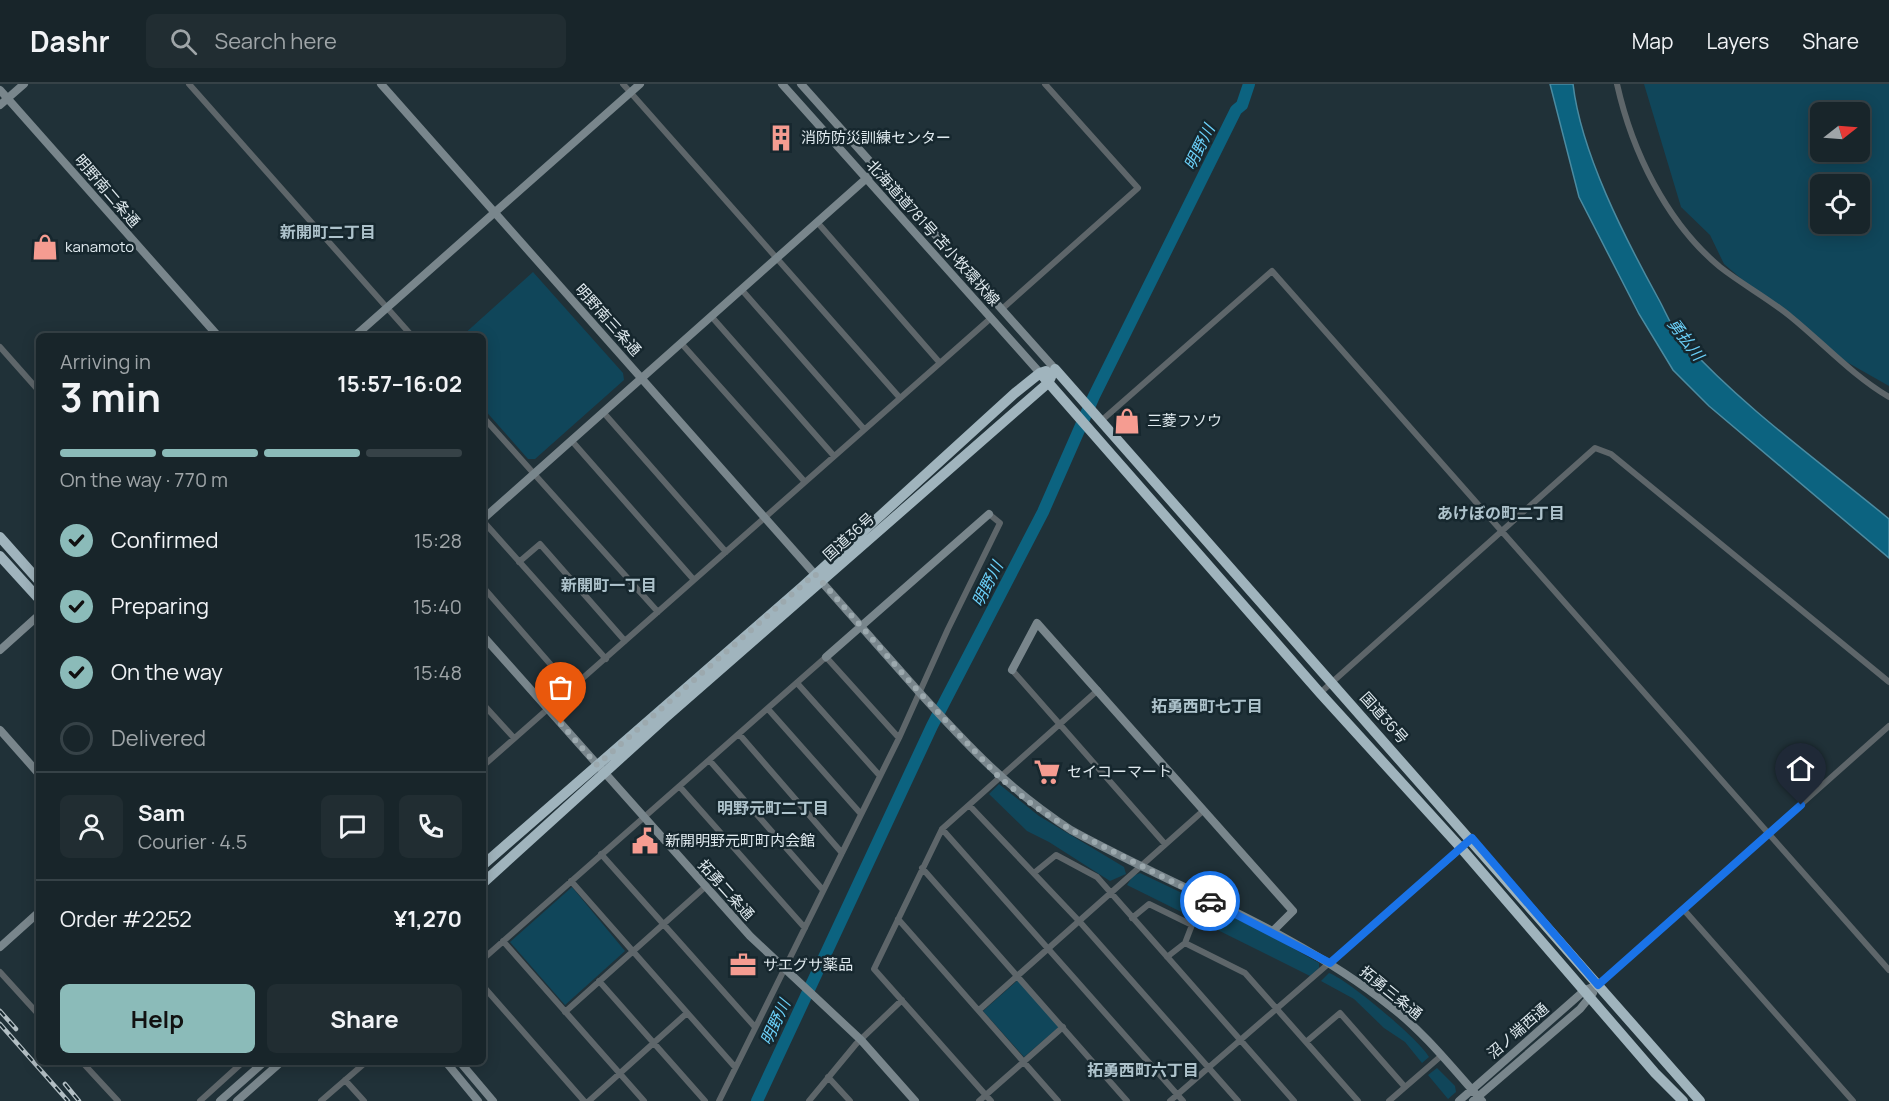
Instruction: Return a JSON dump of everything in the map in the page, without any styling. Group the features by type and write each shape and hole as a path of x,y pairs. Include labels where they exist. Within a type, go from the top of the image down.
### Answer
{"highway":[{"name":"国道36号","path":"818,578 1040,373 1056,369 1472,838 1700,1101"},
{"path":"1048,383 1056,369"},
{"name":"国道36号","path":"1040,373 1320,693 1461,849 1655,1073 1683,1101"},
{"name":"国道36号","path":"486,863 601,769 818,578 1048,383"},
{"path":"0,537 36,578"},
{"path":"0,556 36,596"},
{"name":"国道36号","path":"486,880 601,769"}],"street":[{"path":"0,91 8,84"},
{"path":"0,105 24,84"},
{"path":"189,84 409,333"},
{"name":"明野南三条通","path":"381,84 818,578"},
{"path":"623,84 900,398"},
{"path":"358,333 493,211 640,84"},
{"name":"北海道道781号 苫小牧環状線","path":"782,84 1040,373"},
{"name":"北海道道781号 苫小牧環状線","path":"801,84 1056,369"},
{"path":"1002,309 1138,188 1046,84"},
{"path":"1617,84 1638,149 1658,190 1692,238 1718,265 1743,285 1776,305 1865,381 1889,397"},
{"name":"明野南二条通","path":"0,91 215,333"},
{"path":"486,517 877,170"},
{"path":"817,222 940,363"},
{"path":"1098,417 1272,271 1889,970"},
{"path":"741,289 864,429"},
{"path":"711,316 834,456"},
{"path":"486,763 991,318"},
{"path":"681,343 805,482"},
{"path":"0,347 36,388"},
{"path":"603,412 726,552"},
{"path":"486,420 658,612"},
{"path":"571,440 694,580"},
{"path":"1320,693 1595,448 1611,454 1889,682"},
{"path":"486,956 989,514 1000,523 899,738 805,928 788,971 754,1027 719,1101"},
{"path":"486,524 606,659"},
{"path":"519,562 540,544 626,641"},
{"path":"818,578 919,692"},
{"path":"486,590 572,689"},
{"path":"0,650 36,618"},
{"path":"1165,844 1012,670 1037,623 1293,911 1272,932"},
{"path":"486,639 601,769"},
{"path":"826,657 899,738"},
{"path":"797,682 880,776"},
{"path":"991,1101 874,969 942,829 1098,690"},
{"name":"拓勇三条通","path":"919,692 999,777 1034,806 1071,830 1138,867 1330,963 1391,1006 1441,1056 1476,1097"},
{"path":"486,707 514,738"},
{"path":"768,709 861,814"},
{"name":"沼ノ端西通","path":"1459,1101 1476,1097 1889,726"},
{"path":"0,730 36,771"},
{"path":"739,734 842,853"},
{"path":"710,761 824,890"},
{"name":"拓勇二条通","path":"601,769 705,887 788,971 861,1040"},
{"path":"680,787 805,928"},
{"path":"969,805 1079,921 1238,1101"},
{"path":"979,1010 1204,810"},
{"path":"942,829 1183,1101"},
{"path":"1170,1101 1472,838"},
{"path":"601,854 754,1027"},
{"path":"1034,873 1056,855 1097,877 1294,1101"},
{"path":"922,868 1127,1101"},
{"path":"571,881 735,1067"},
{"path":"566,1012 705,887"},
{"path":"1132,918 1149,904 1192,925 1185,943 1167,957"},
{"path":"1684,910 1853,1101"},
{"path":"0,947 36,915"},
{"path":"898,920 1058,1101"},
{"path":"503,941 644,1101"},
{"path":"1185,943 1245,973 1358,1101"},
{"path":"0,972 36,1012"},
{"path":"599,981 705,1101"},
{"path":"486,989 584,1101"},
{"path":"809,1101 861,1040 902,1000"},
{"path":"589,1101 687,1013"},
{"path":"1306,1042 1340,1014 1405,1087"},
{"path":"979,1101 1063,1027"},
{"path":"861,1040 915,1101"},
{"path":"1389,1101 1441,1056"},
{"path":"85,1065 118,1101"},
{"path":"200,1101 240,1065"},
{"path":"220,1101 261,1065"},
{"path":"237,1101 278,1065"},
{"path":"321,1101 362,1065"},
{"path":"449,1065 478,1101"},
{"path":"453,1070 459,1065"},
{"path":"463,1065 493,1101"},
{"path":"828,1077 850,1101"},
{"path":"345,1080 364,1101"}],"shaded area":[{"path":"1550,84 1573,84 1585,138 1606,194 1632,249 1679,337 1757,412 1889,519 1889,558 1709,406 1673,370 1639,314 1579,197"},
{"path":"1644,84 1889,84 1889,386 1845,361 1780,312 1724,264 1710,235 1681,207"},
{"path":"533,272 623,373 624,380 535,459 528,459 486,411 486,333 465,333"},
{"path":"999,784 1039,816 1124,867 1126,874 1110,881 1049,842 1027,831 989,794"},
{"path":"1140,873 1264,932 1319,963 1319,968 1310,976 1127,885 1133,876"},
{"path":"572,887 625,951 565,1005 510,942"},
{"path":"1329,973 1351,986 1382,1011 1429,1057 1422,1063 1405,1042 1384,1028 1354,999 1321,981"},
{"path":"1018,980 1059,1027 1024,1057 983,1011"},
{"path":"1437,1068 1455,1086 1456,1092 1448,1099 1428,1075"}],"waterway":[{"name":"明野川","path":"757,1101 932,726 1043,512 1094,396 1236,110 1242,105 1249,84"}],"railway":[{"path":"0,1011 16,1029"},
{"path":"0,1024 36,1065"},
{"path":"36,1065 68,1101"},
{"path":"65,1084 79,1101"}],"way so far":[{"path":"561,724 597,765 815,574 967,745 999,777 1034,806 1071,830 1138,867 1210,901"}],"place":[{"name":"消防防災訓練センター","path":"781,138"},
{"name":"kanamoto","path":"45,247"},
{"name":"三菱フソウ","path":"1127,421"},
{"name":"セイコーマート","path":"1047,772"},
{"name":"新開明野元町町内会館","path":"645,841"},
{"name":"サエグサ薬品","path":"743,965"}],"district":[{"name":"新開町二丁目","path":"328,232"},
{"name":"あけぼの町二丁目","path":"1501,513"},
{"name":"新開町一丁目","path":"609,585"},
{"name":"拓勇西町七丁目","path":"1207,706"},
{"name":"明野元町二丁目","path":"773,808"},
{"name":"拓勇西町六丁目","path":"1143,1070"}],"route":[{"path":"1210,901 1330,963 1472,838 1598,985 1801,805"}],"water label":[{"name":"勇払川","path":"1686,339"}]}
